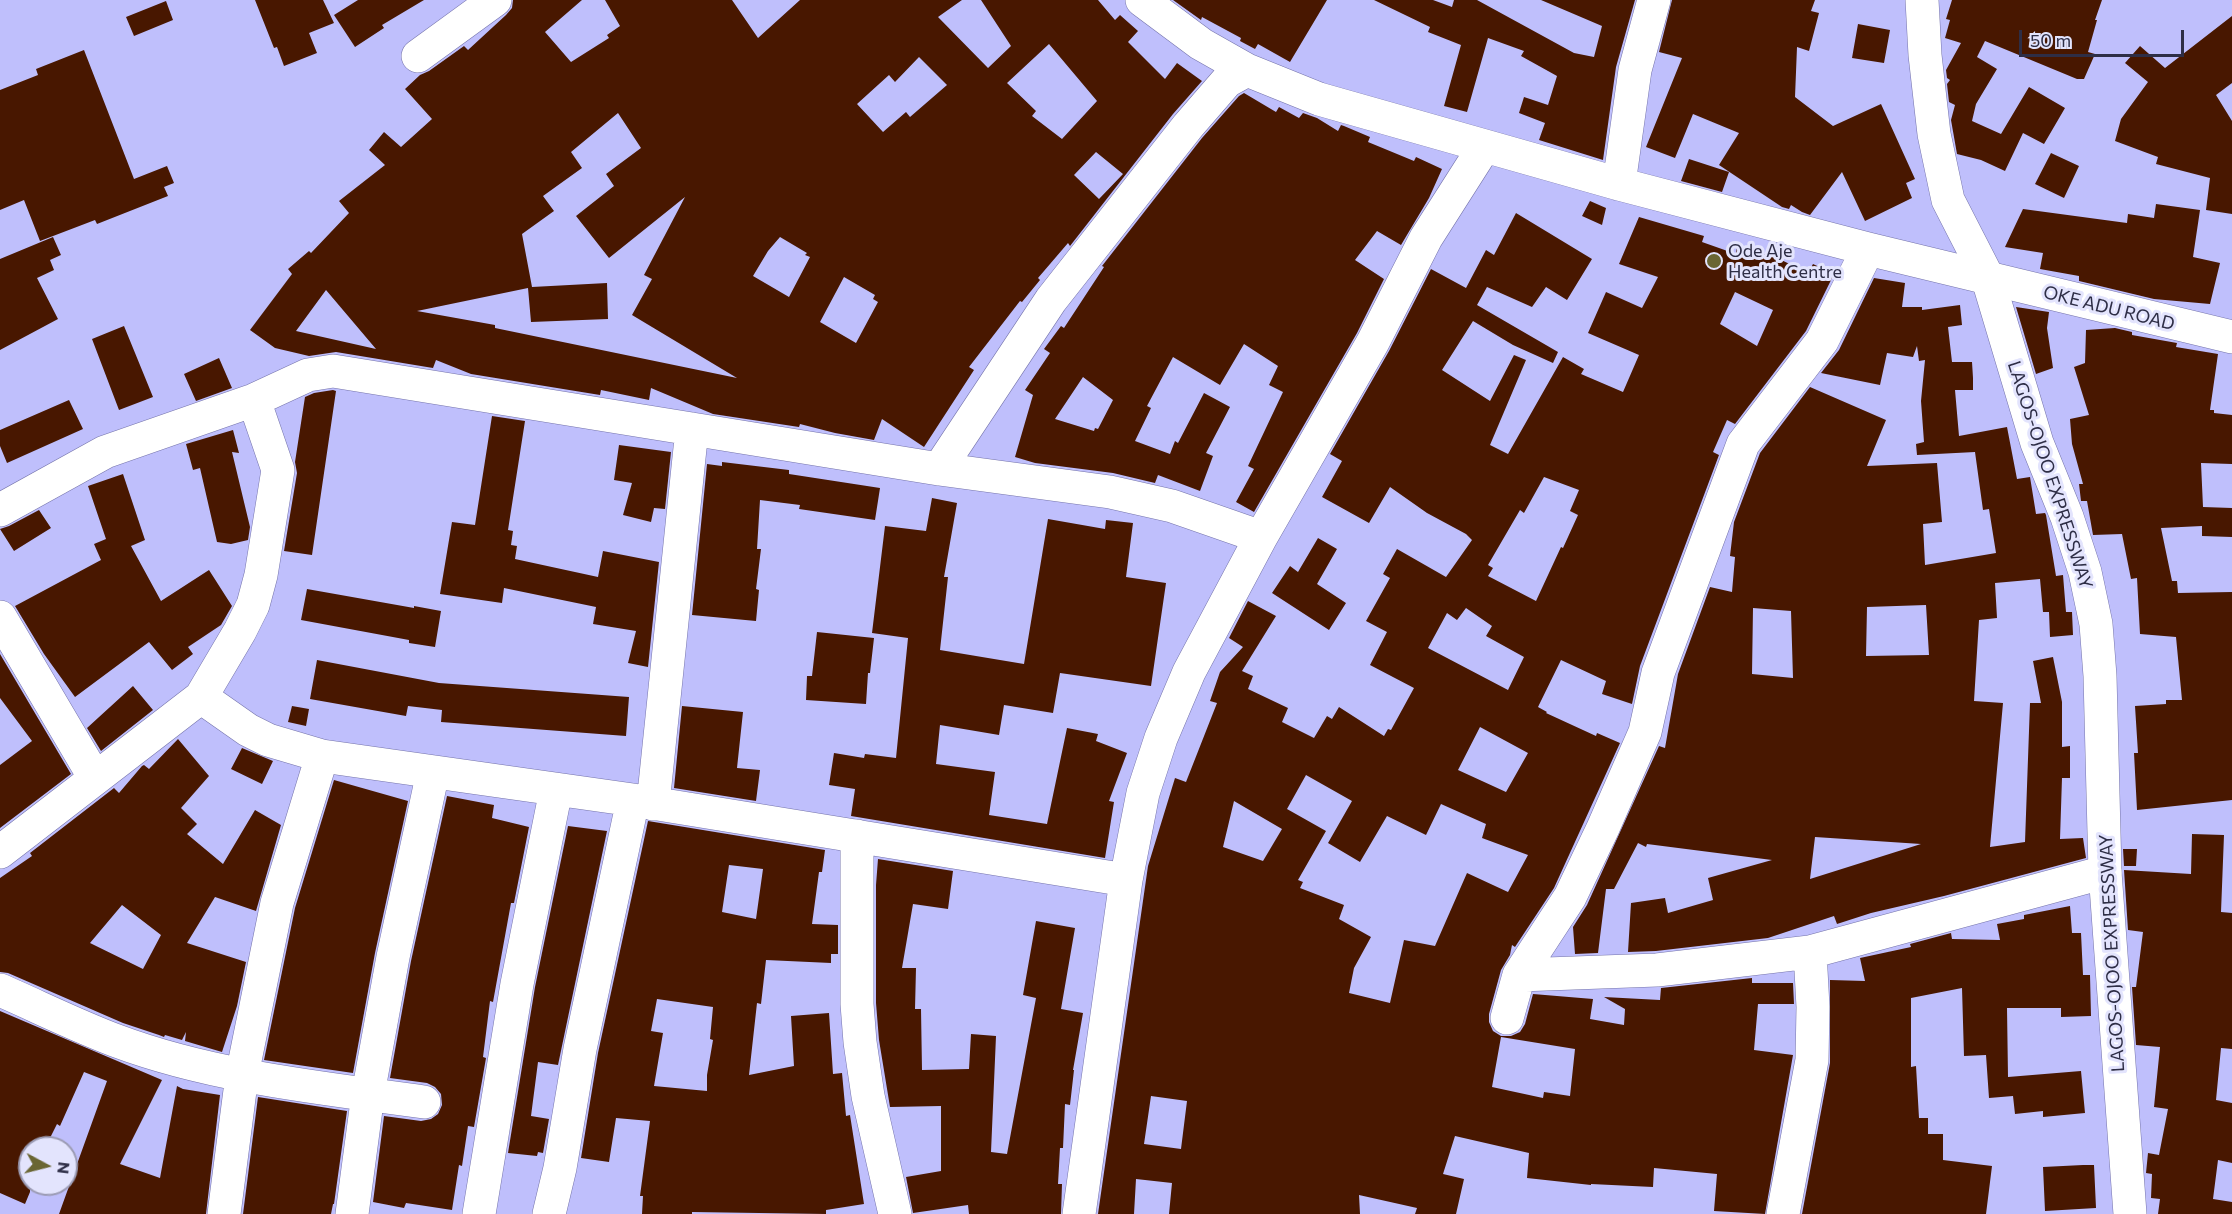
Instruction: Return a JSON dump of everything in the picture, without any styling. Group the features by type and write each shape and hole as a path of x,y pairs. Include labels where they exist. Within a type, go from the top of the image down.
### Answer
{"street":[{"path":"418,56 495,0"},
{"name":"OKE ADU ROAD","path":"1142,0 1201,44 1247,70 1320,99 1619,184 1868,249 2232,337"},
{"path":"1619,184 1635,70 1654,0"},
{"name":"LAGOS-OJOO EXPRESSWAY","path":"1922,0 1925,55 1933,123 1948,200 1987,276 2037,443 2067,517 2085,572 2096,624 2100,676 2105,872 2130,1214"},
{"path":"939,469 1051,300 1188,126 1227,81 1247,70"},
{"path":"1078,1214 1126,880 1143,793 1161,738 1189,672 1261,537 1373,342 1426,238 1484,147"},
{"path":"1507,1018 1519,975 1570,897 1645,732 1658,673 1743,444 1822,341 1868,249"},
{"path":"0,510 105,452 254,400 308,375 333,372 939,469 1110,492 1172,506 1261,537"},
{"path":"0,852 201,697 253,605 261,575 278,471 254,400"},
{"path":"549,1214 560,1168 580,1049 643,802 692,429"},
{"path":"0,617 95,778"},
{"path":"201,697 248,730 268,740 322,756 643,802 1126,880"},
{"path":"224,1214 242,1075 277,903 322,756"},
{"path":"352,1214 368,1094 393,957 433,772"},
{"path":"479,1214 517,984 556,790"},
{"path":"857,836 857,1004 860,1042 868,1096 895,1214"},
{"path":"1519,975 1657,970 1810,952 2105,872"},
{"path":"1783,1214 1812,1060 1814,1006 1810,952"},
{"path":"0,990 117,1041 160,1054 242,1075 424,1102"}],"building":[{"path":"255,0 323,0 334,23 309,33 317,53 284,66 277,47 274,48"},
{"path":"358,0 424,0 382,25 384,28 355,47 334,15"},
{"path":"513,0 582,0 545,32 571,62 609,38 607,35 620,26 605,0 732,0 758,38 800,0 962,0 938,17 988,68 1011,46 981,0 1098,0 1115,20 1120,15 1138,31 1128,42 1165,79 1177,63 1202,81 1173,114 1070,246 1068,243 1038,278 1040,280 1022,302 1020,301 969,367 974,370 924,447 882,419 874,440 800,424 799,427 713,414 651,388 649,400 601,390 600,395 471,374 436,360 433,368 336,352 309,356 275,348 250,330 292,274 288,269 309,251 311,253 349,213 339,201 385,165 369,150 384,132 401,147 432,119 405,89 420,75 464,46 468,50 512,8","holes":["1049,44 1097,101 1062,139 1032,116 1036,111 1007,83","919,57 947,85 910,117 906,112 883,132 857,104 889,75 895,82","618,113 641,148 606,174 614,186 576,216 609,258 685,197 644,275 652,279 632,315 737,378 495,328 495,325 417,311 528,288 531,322 608,319 607,283 532,287 522,234 554,211 543,196 582,168 571,152","1096,152 1123,174 1099,199 1074,175","780,237 810,257 789,297 753,276 768,251","844,277 875,295 873,299 878,302 856,343 820,322","326,290 376,349 296,331"]},
{"path":"1173,0 1327,0 1290,62 1258,44 1255,49 1240,41 1241,38 1202,17 1201,20"},
{"path":"1374,0 1433,0 1452,7 1454,0 1477,0 1574,53 1594,57 1602,26 1541,0 1635,0 1616,67 1603,160 1539,140 1545,123 1519,113 1524,97 1548,105 1557,76 1521,56 1524,51 1488,38 1467,112 1444,106 1461,45 1428,32 1430,27"},
{"path":"1672,0 1815,0 1811,11 1819,13 1809,51 1797,47 1795,97 1833,126 1881,104 1915,179 1906,183 1912,198 1865,221 1842,172 1810,215 1791,205 1789,209 1782,207 1719,165 1739,133 1693,114 1675,158 1646,147 1682,58 1659,52"},
{"path":"1952,0 2102,0 2088,52 2095,54 2084,79 2077,79 1985,41 1977,57 1997,69 1976,104 1972,121 2001,134 2029,87 2065,108 2044,144 2023,133 2005,171 1981,160 1957,154 1951,120 1955,105 1949,102 1947,84 1950,80 1947,78 1946,70 1961,43 1945,38 1950,20 1946,19"},
{"path":"166,1 173,20 134,36 126,17"},
{"path":"2232,16 2232,83 2216,95 2232,121 2232,214 2206,210 2210,178 2156,164 2158,157 2115,141 2121,119 2148,82 2125,63 2140,46 2165,68"},
{"path":"1858,24 1890,30 1884,63 1852,58"},
{"path":"84,50 134,179 167,166 174,183 164,187 168,196 97,224 95,220 40,241 24,200 0,210 0,90 38,75 36,69"},
{"path":"1244,93 1276,112 1279,107 1299,118 1303,113 1317,118 1338,131 1341,125 1344,126 1370,137 1368,142 1414,161 1416,157 1442,169 1429,198 1401,245 1377,231 1355,260 1384,279 1357,333 1254,512 1236,502 1254,469 1248,466 1283,392 1269,385 1278,366 1244,344 1220,385 1173,357 1147,406 1151,408 1135,441 1170,454 1175,441 1178,443 1204,393 1230,407 1206,453 1213,456 1200,491 1158,475 1155,483 1113,473 1035,463 1015,457 1033,395 1025,390 1050,353 1044,349 1061,326 1064,328 1104,267 1102,266 1202,138","holes":["1083,377 1113,400 1098,429 1095,428 1094,431 1055,419"]},
{"path":"2051,153 2079,166 2064,198 2035,184"},
{"path":"1689,159 1729,172 1722,192 1681,181"},
{"path":"1590,201 1606,208 1602,225 1582,216"},
{"path":"2156,204 2200,210 2193,257 2220,263 2210,304 2154,299 2079,281 2079,276 2040,269 2043,253 2005,247 2023,209 2127,223 2128,214 2154,218"},
{"path":"1516,213 1592,259 1567,300 1546,287 1532,307 1487,287 1477,305 1558,352 1553,363 1513,345 1473,321 1442,370 1490,401 1514,355 1526,360 1490,445 1508,454 1563,357 1584,369 1581,374 1623,392 1639,355 1588,333 1606,292 1642,308 1658,277 1619,264 1639,217 1704,236 1702,242 1736,254 1737,247 1767,255 1767,253 1808,273 1813,264 1834,274 1806,331 1735,424 1727,420 1713,452 1719,455 1640,666 1632,704 1602,694 1606,681 1561,660 1538,707 1596,736 1597,733 1620,743 1554,888 1515,947 1512,945 1510,955 1501,970 1489,1014 1489,1022 1493,1031 1501,1036 1511,1036 1520,1032 1525,1024 1533,994 1593,999 1590,1019 1624,1025 1625,1009 1604,997 1660,1000 1661,988 1752,978 1752,983 1793,983 1794,1004 1758,1004 1754,1050 1793,1055 1765,1214 1714,1211 1717,1174 1654,1168 1653,1187 1591,1185 1527,1178 1529,1153 1455,1136 1443,1174 1464,1179 1456,1214 1415,1214 1417,1208 1359,1195 1360,1214 1169,1214 1172,1183 1136,1179 1134,1214 1098,1214 1148,866 1175,778 1186,782 1217,703 1210,701 1220,672 1243,647 1229,638 1248,601 1276,616 1242,671 1253,676 1248,689 1288,708 1282,722 1314,738 1327,716 1332,719 1339,707 1384,736 1388,729 1391,730 1414,688 1370,665 1387,632 1366,621 1390,578 1383,574 1397,549 1446,577 1472,540 1390,487 1369,523 1322,497 1342,461 1330,454 1389,351 1431,269 1466,288 1486,250 1494,255","holes":["1735,292 1773,310 1757,346 1720,324","1544,477 1579,490 1570,511 1578,515 1536,601 1488,576 1493,568 1488,565 1520,510 1524,513","1466,608 1492,626 1486,636 1524,657 1508,690 1428,648 1447,613 1457,620","1480,727 1528,753 1506,792 1458,770","1306,775 1352,801 1328,843 1360,862 1387,816 1426,835 1441,804 1486,824 1482,838 1528,855 1508,892 1467,873 1435,946 1404,940 1390,1003 1349,993 1354,968 1371,937 1339,919 1344,905 1300,888 1303,882 1298,880 1326,831 1287,809","1234,801 1282,829 1263,861 1223,847","1501,1037 1575,1049 1570,1096 1544,1092 1543,1098 1492,1087","1151,1096 1187,1101 1181,1149 1144,1144"]},
{"path":"53,237 61,255 50,260 54,270 37,278 58,319 0,350 0,259"},
{"path":"1874,278 1905,283 1902,307 1922,307 1922,310 1960,305 1962,325 1948,327 1952,362 1972,362 1973,390 1955,390 1959,436 2007,427 2017,479 2030,477 2036,514 2045,513 2046,515 2056,576 2063,575 2066,612 2072,612 2073,635 2050,637 2049,612 2043,612 2040,579 1995,583 1997,618 1979,620 1974,701 2003,703 1990,847 2025,842 2030,703 2041,703 2033,661 2053,657 2062,702 2062,747 2070,746 2070,778 2062,778 2060,839 2083,838 2086,858 1871,913 1837,924 1834,916 1768,938 1628,952 1631,903 1665,898 1668,913 1713,900 1708,878 1772,860 1647,844 1646,847 1638,843 1614,889 1606,889 1598,953 1575,954 1573,927 1587,905 1659,746 1665,748 1678,674 1710,587 1732,592 1735,557 1730,556 1734,522 1760,453 1810,387 1886,420 1867,466 1937,463 1942,522 1923,524 1925,565 1996,553 1989,509 1983,510 1975,452 1917,455 1916,444 1924,442 1921,401 1925,360 1919,361 1917,346 1913,357 1887,353 1880,385 1821,373 1839,350","holes":["1926,605 1929,655 1866,656 1867,607","1753,608 1791,611 1793,678 1752,674","1815,837 1921,844 1810,879"]},
{"path":"2016,307 2049,312 2047,328 2053,368 2036,374"},
{"path":"124,326 153,397 119,410 92,339"},
{"path":"2115,328 2132,332 2132,335 2177,343 2176,347 2218,354 2210,410 2214,410 2214,413 2232,415 2232,464 2201,463 2203,507 2232,508 2232,537 2202,536 2202,526 2161,528 2172,581 2177,581 2178,593 2232,592 2232,800 2137,810 2134,753 2138,753 2135,706 2166,704 2166,700 2182,700 2176,637 2140,634 2137,578 2131,579 2122,534 2093,535 2087,501 2081,501 2079,484 2083,484 2072,444 2070,419 2089,415 2074,367 2085,363 2086,330"},
{"path":"219,358 232,388 196,401 184,374"},
{"path":"336,391 312,555 284,551 297,473 295,462 305,397"},
{"path":"69,400 83,429 7,463 0,446 0,430"},
{"path":"492,416 525,421 508,530 513,531 511,545 517,546 515,559 598,577 603,551 659,562 648,667 628,663 636,631 593,624 596,607 504,588 502,603 440,594 452,522 475,525"},
{"path":"233,430 239,453 232,452 250,527 248,540 231,544 217,542 200,468 193,470 186,444"},
{"path":"619,445 671,452 665,509 654,508 651,522 623,515 632,483 614,480"},
{"path":"722,462 789,470 789,474 880,488 875,520 799,509 800,505 760,500 757,549 761,549 756,589 759,590 756,621 692,615 707,464 722,466"},
{"path":"123,474 145,540 131,546 161,601 209,570 232,606 221,625 188,647 193,654 172,670 149,642 75,697 44,654 15,606 101,560 94,544 106,539 88,486"},
{"path":"932,498 957,503 944,577 948,577 940,650 1024,664 1048,519 1105,529 1106,520 1133,523 1126,577 1166,583 1151,686 1060,673 1053,713 1004,705 999,735 940,725 936,764 995,772 989,815 1047,824 1067,728 1098,734 1096,741 1127,753 1109,801 1114,802 1105,858 851,816 855,789 829,785 834,753 864,758 865,754 896,758 908,638 872,633 885,526 926,531"},
{"path":"39,510 51,528 14,551 0,529"},
{"path":"1318,538 1337,549 1317,584 1346,603 1329,630 1272,593 1290,566 1298,572"},
{"path":"307,589 441,611 435,647 301,620"},
{"path":"817,632 874,638 866,704 806,700 807,676 812,676"},
{"path":"0,654 71,774 0,828 0,765 32,741 0,698"},
{"path":"317,660 439,683 629,697 626,736 441,722 442,710 408,706 406,716 310,699"},
{"path":"133,686 153,710 101,751 87,728"},
{"path":"292,706 309,709 306,726 288,722"},
{"path":"682,706 743,712 737,768 760,770 756,801 674,788"},
{"path":"178,739 209,776 181,808 197,824 187,834 223,864 255,810 281,825 256,911 215,897 187,943 246,962 237,1006 222,1052 185,1041 186,1032 182,1040 165,1035 164,1037 123,1023 8,973 0,972 0,878 32,856 30,853 114,788 119,793 142,766 149,769","holes":["122,905 161,935 143,969 90,943"]},
{"path":"242,748 273,761 262,784 231,769"},
{"path":"334,780 408,801 375,953 353,1073 264,1060 295,908"},
{"path":"447,796 494,805 492,818 529,827 514,903 511,903 493,1002 490,1001 483,1057 486,1058 474,1127 468,1126 452,1210 406,1203 404,1208 373,1202 384,1116 421,1121 431,1119 438,1114 442,1105 441,1094 435,1087 427,1083 390,1078 411,961"},
{"path":"648,821 825,850 822,872 819,872 812,924 838,925 838,954 831,954 831,963 766,960 761,1004 757,1003 749,1075 794,1066 791,1016 829,1013 833,1074 842,1073 846,1116 850,1115 864,1204 826,1210 826,1214 692,1212 692,1214 642,1214 643,1196 640,1196 650,1121 616,1118 609,1162 581,1158 598,1053","holes":["729,865 763,869 756,919 722,912","657,999 713,1007 710,1039 713,1040 707,1075 707,1091 654,1086 663,1033 651,1031"]},
{"path":"568,826 607,831 558,1065 538,1062 531,1116 549,1119 543,1153 538,1152 537,1156 508,1153 535,987"},
{"path":"2192,834 2224,835 2221,912 2232,913 2232,1049 2221,1048 2216,1100 2232,1103 2232,1163 2218,1160 2213,1199 2232,1202 2232,1214 2158,1214 2160,1199 2151,1198 2152,1174 2146,1173 2148,1153 2159,1155 2168,1109 2154,1107 2160,1047 2136,1045 2132,987 2136,987 2143,932 2128,930 2124,870 2191,874"},
{"path":"2123,849 2137,849 2136,866 2124,866"},
{"path":"878,859 953,871 948,909 913,904 902,968 916,968 915,1009 921,1009 922,1070 969,1069 971,1034 996,1036 991,1152 1007,1154 1036,998 1023,995 1036,921 1075,928 1061,1009 1083,1013 1073,1070 1070,1105 1065,1104 1063,1148 1060,1148 1058,1184 1062,1184 1061,1214 969,1214 968,1205 913,1213 906,1177 941,1171 941,1106 890,1107 879,1040 876,1003"},
{"path":"2070,906 2072,933 2081,933 2083,975 2090,975 2091,1016 2061,1017 2061,1008 2007,1008 2008,1077 2081,1071 2085,1113 2043,1117 2043,1111 2015,1114 2013,1096 1989,1098 1986,1055 1964,1056 1962,988 1911,998 1911,1067 1916,1066 1919,1118 1928,1118 1928,1134 1943,1134 1943,1160 1992,1166 1986,1214 1802,1214 1830,1063 1830,980 1865,981 1860,958 1911,947 1910,944 1951,933 1952,939 2000,940 1997,924 2024,919 2024,915"},
{"path":"0,1011 162,1080 120,1164 160,1178 177,1086 220,1095 206,1214 59,1214 65,1196 78,1196 78,1161 107,1081 84,1072 60,1126 57,1124 51,1136 18,1136 18,1196 28,1196 25,1204 0,1193"},
{"path":"258,1097 347,1111 331,1214 243,1214"},
{"path":"2094,1165 2096,1208 2045,1211 2043,1167"}],"place":[{"name":"Ode Aje Health Centre","path":"1714,261"}]}
